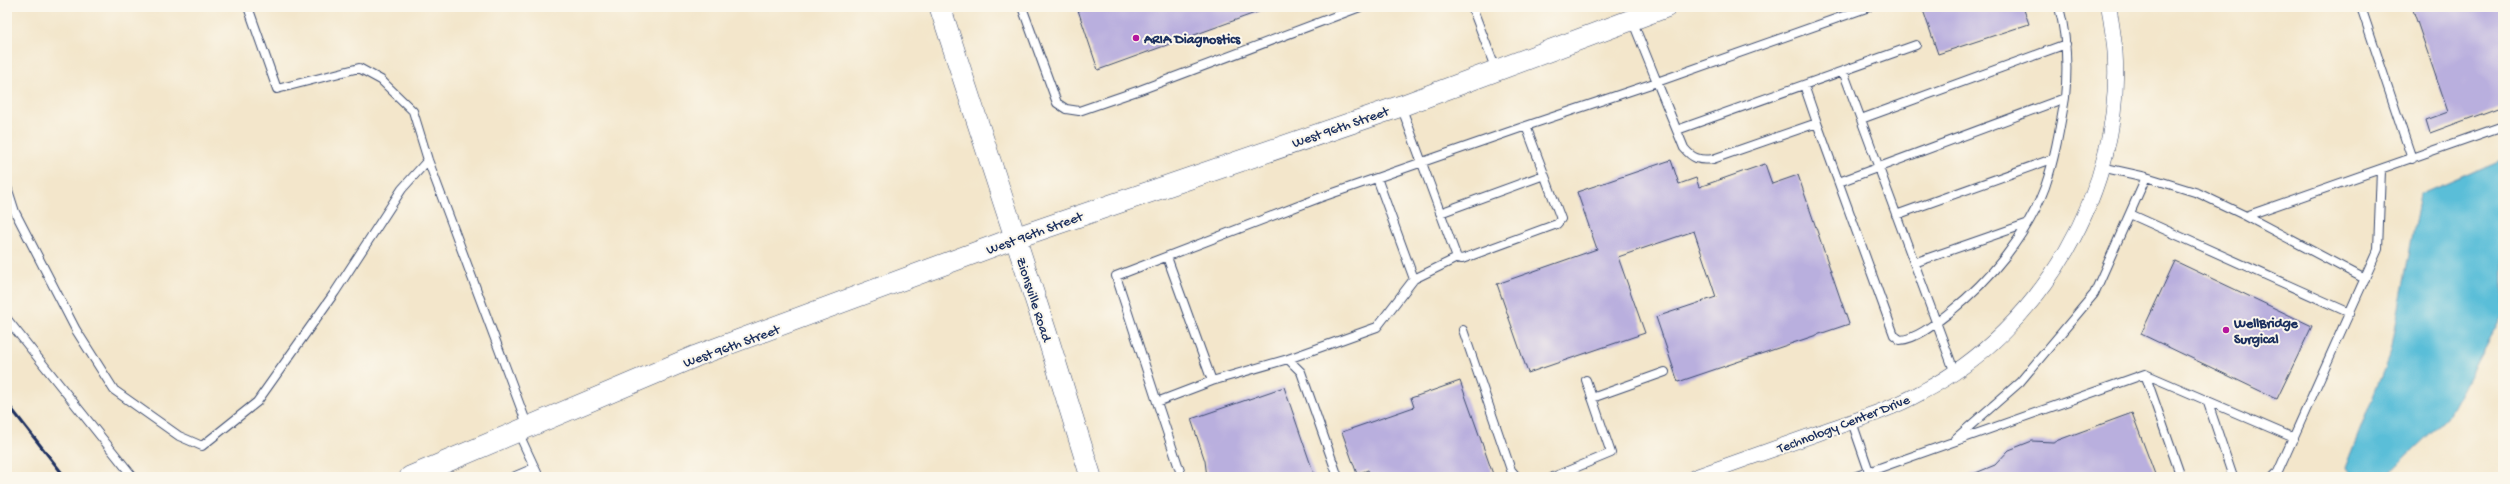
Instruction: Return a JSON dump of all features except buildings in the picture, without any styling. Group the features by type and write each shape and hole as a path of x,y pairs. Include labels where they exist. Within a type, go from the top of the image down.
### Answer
{"main road":[{"name":"Zionsville Road","path":"940,7 1091,477"},
{"name":"West 96th Street","path":"410,477 696,356 1015,238 1401,106 1666,7"}],"street":[{"name":"Technology Center Drive","path":"1695,477 1888,409 1922,392 1954,373 2005,329 2054,272 2070,245 2089,205 2101,168 2114,96 2115,53 2109,7"}],"lane":[{"path":"248,7 277,89 359,68 381,80 413,111 428,160 523,430 534,468 539,477"},
{"path":"1022,7 1056,103 1066,109 1079,111 1140,90 1360,7"},
{"path":"1472,7 1496,71"},
{"path":"1182,477 1116,276 1377,178 1657,82 1869,7"},
{"path":"1804,85 1894,335 1900,340 1908,340 1936,323 1978,288 2018,239 2044,188 2052,159 2065,98 2068,72 2066,44 2059,7"},
{"path":"2360,7 2412,159"},
{"path":"1632,19 1677,130 1689,155 1705,161 1817,123"},
{"path":"1860,119 2066,44"},
{"path":"1677,130 1916,45"},
{"path":"1843,71 1954,373"},
{"path":"1839,182 2065,98"},
{"path":"1401,106 1457,258"},
{"path":"1157,402 1212,381 1288,359 1377,327 1414,279 1457,258 1462,259 1557,224 1561,219 1526,126"},
{"path":"2246,216 2381,170 2503,126"},
{"path":"1896,215 2052,159"},
{"path":"7,187 15,212 76,330 114,390 178,436 202,446 257,402 335,292 402,188 428,160"},
{"path":"2101,168 2146,177 2198,193 2246,216 2365,279"},
{"path":"2273,477 2278,472 2294,438 2378,249 2381,170"},
{"path":"1440,213 1544,175"},
{"path":"1952,442 2020,382 2094,294 2146,177"},
{"path":"1377,178 1414,279"},
{"path":"2130,214 2350,313"},
{"path":"1914,263 2026,224"},
{"path":"1167,257 1212,381"},
{"path":"7,319 134,477"},
{"path":"1463,330 1511,470 1517,477"},
{"path":"1288,359 1301,372 1338,477"},
{"path":"1592,398 1665,372"},
{"path":"1854,477 1870,474 1952,442 2145,374 2294,438"},
{"path":"2145,374 2181,477"},
{"path":"1553,477 1611,453 1586,380"},
{"path":"2206,400 2233,477"},
{"path":"1852,422 1870,474"},
{"path":"513,477 534,468"}],"water":[{"path":"2503,159 2503,314 2446,418 2385,477 2353,477 2345,468 2391,351 2420,195"}],"railway":[{"path":"7,403 65,477"}],"place":[{"name":"ARIA Diagnostics","path":"1136,38"},
{"name":"WellBridge Surgical","path":"2226,330"}]}
